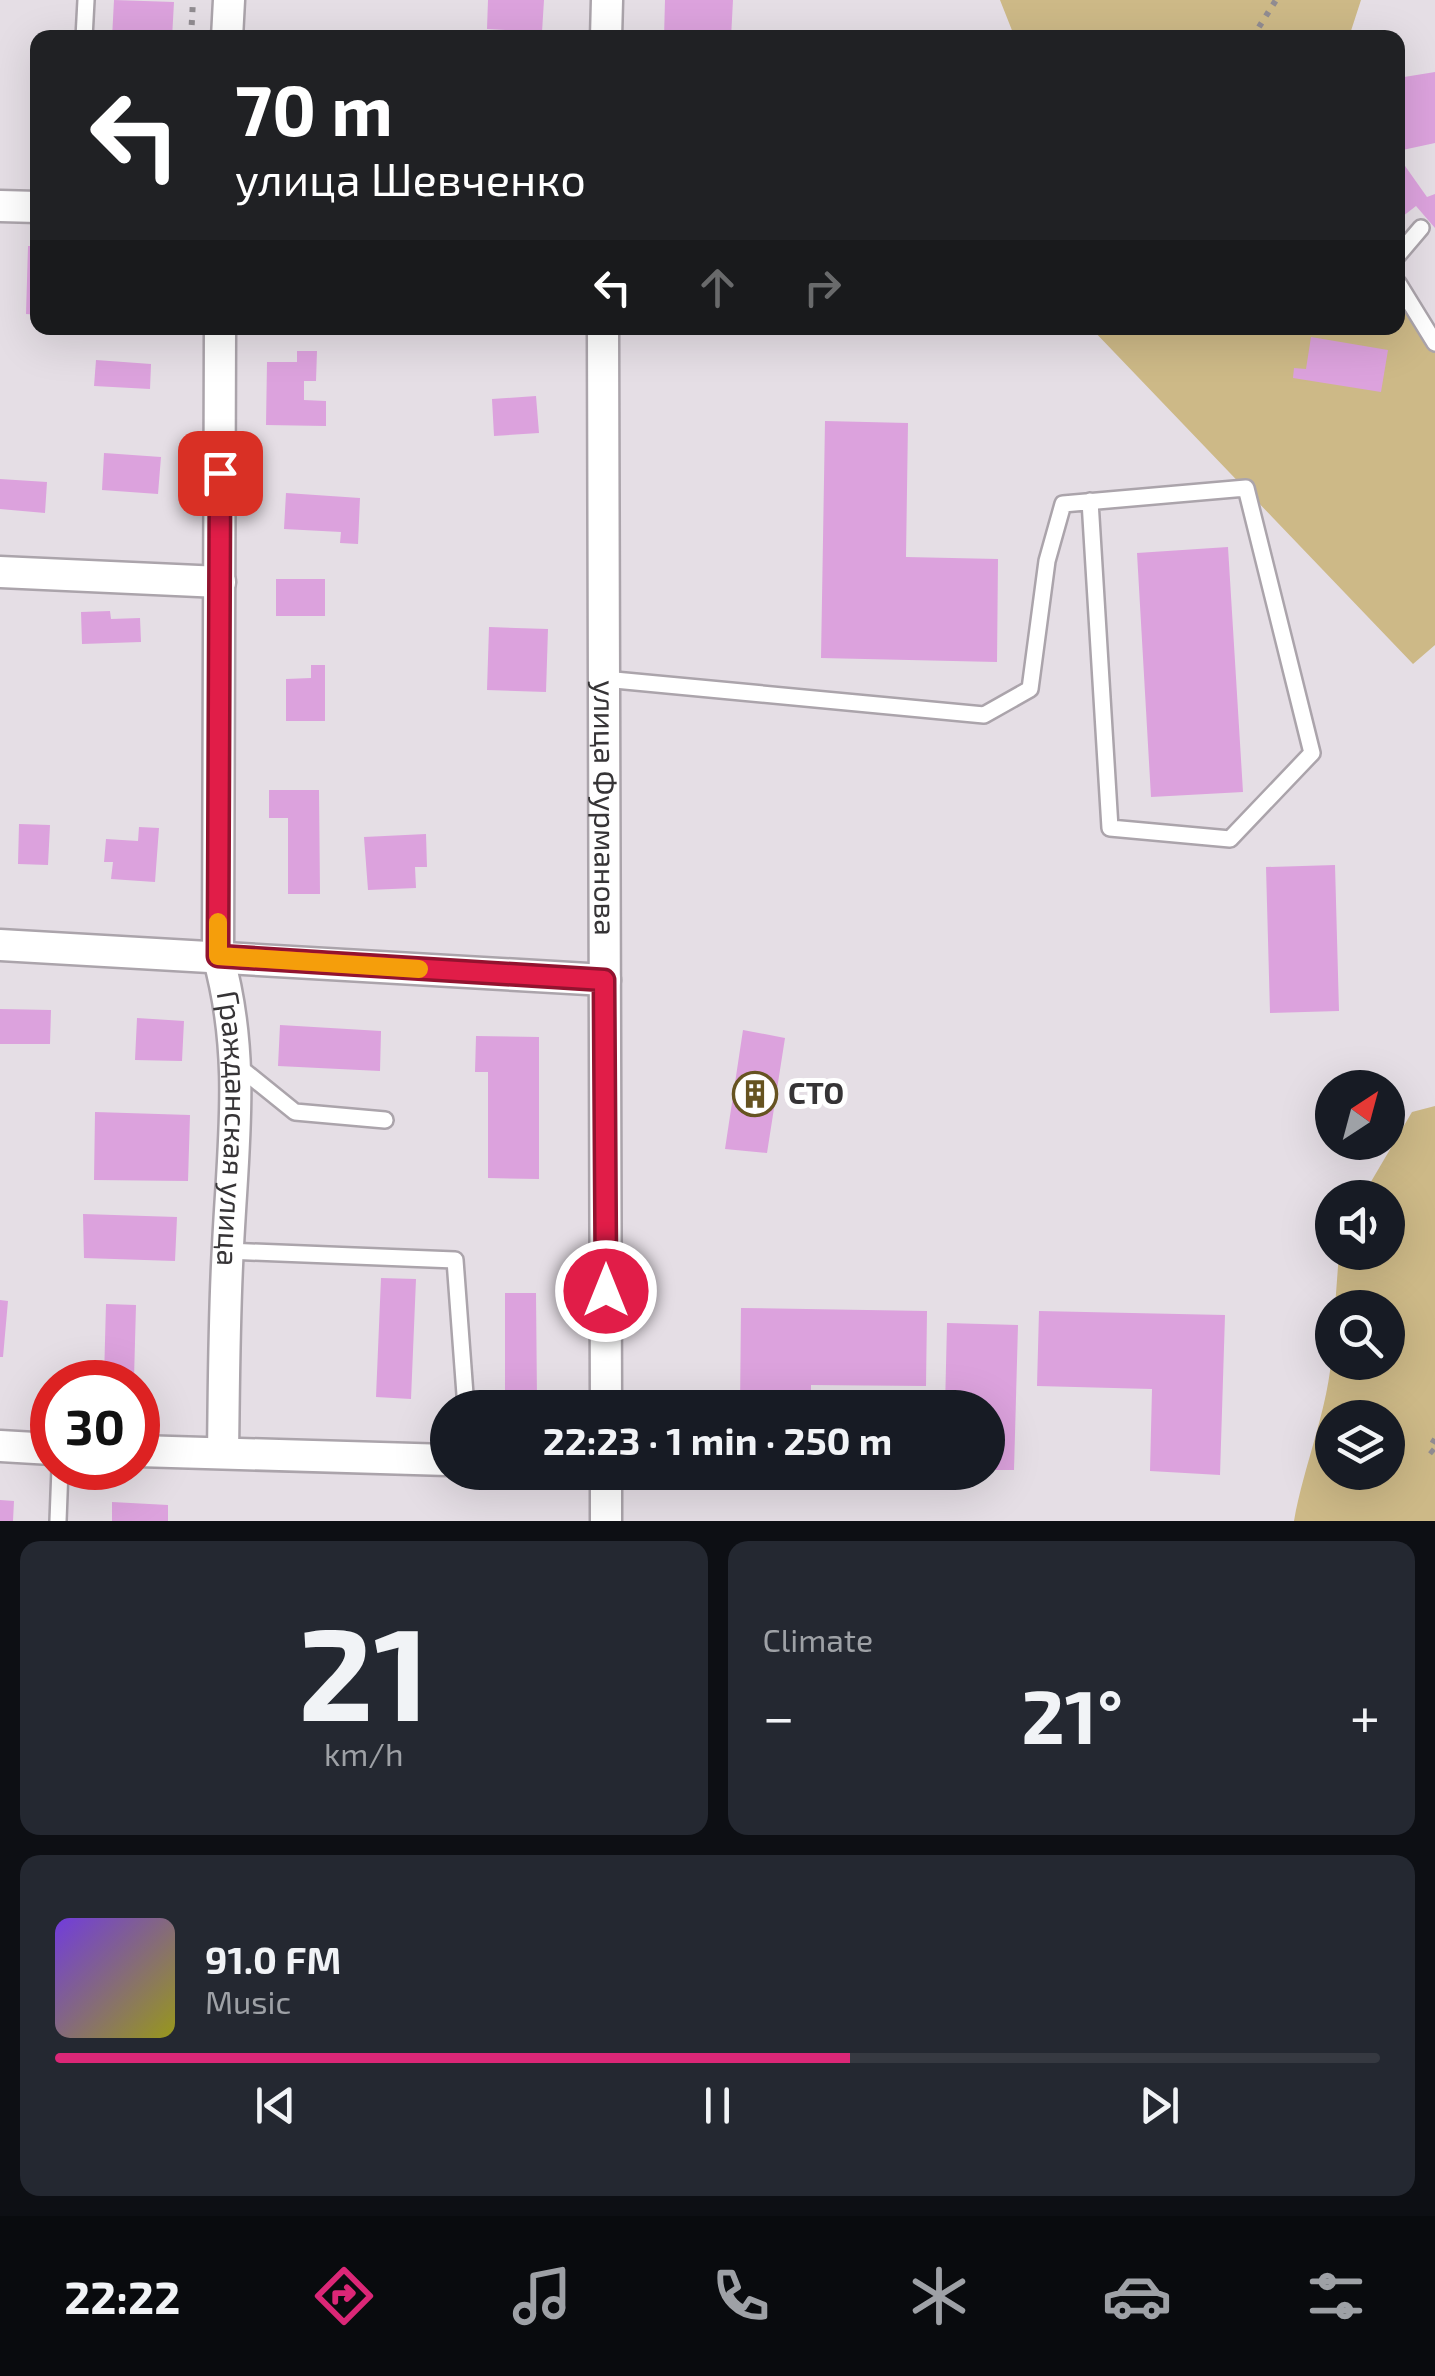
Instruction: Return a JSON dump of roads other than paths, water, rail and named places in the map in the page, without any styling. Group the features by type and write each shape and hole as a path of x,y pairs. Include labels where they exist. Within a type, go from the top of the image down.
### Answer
{"street":[{"path":"228,30 229,0"},
{"path":"606,0 606,30"},
{"path":"0,206 30,207"},
{"name":"Гражданская улица","path":"220,335 218,956 232,1008 238,1066 227,1251 223,1453"},
{"name":"улица Фурманова","path":"603,335 606,1390"},
{"path":"0,572 220,582"},
{"path":"0,945 604,980"},
{"path":"0,1446 30,1447"},
{"path":"160,1452 430,1459"},
{"path":"606,1490 606,1521"}],"lane":[{"path":"84,30 86,0"},
{"path":"1405,247 1421,228"},
{"path":"1405,294 1435,343"},
{"path":"604,679 984,715 1030,689 1047,561 1062,504 1090,501 1246,488 1312,753 1230,838 1110,828 1090,501"},
{"path":"238,1066 295,1112 385,1120"},
{"path":"227,1251 456,1260 465,1390"},
{"path":"58,1521 59,1490"}],"place":[{"name":"СТО","path":"755,1094"}]}
